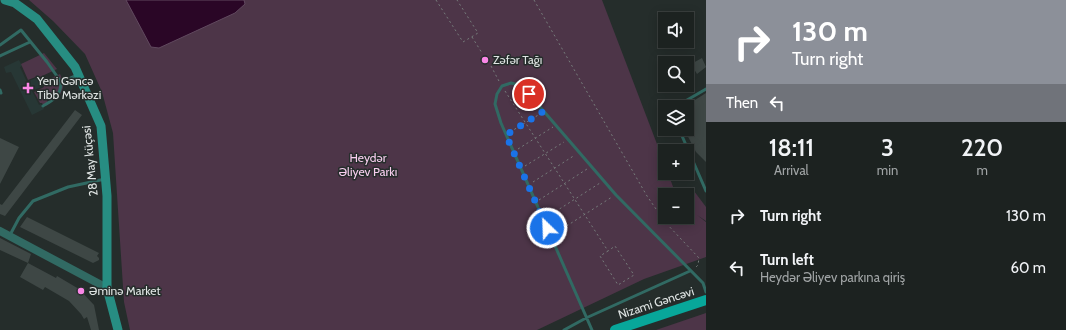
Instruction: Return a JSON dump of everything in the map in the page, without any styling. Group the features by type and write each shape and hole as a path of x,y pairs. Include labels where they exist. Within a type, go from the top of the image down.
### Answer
{"main road":[{"name":"28 May küçəsi","path":"5,0 15,3 37,19 75,67 101,126 107,196 107,288 118,330"},
{"name":"Nizami Gəncəvi","path":"615,330 706,300"}],"street":[{"path":"0,231 107,288"}],"lane":[{"path":"0,45 21,30 47,62 61,82 61,88 56,98 43,106"},
{"path":"0,56 30,42"},
{"path":"61,82 78,74"},
{"path":"592,330 506,135 495,104 497,94 502,86 512,84 522,86 616,195 690,271 704,283 706,292"},
{"path":"686,100 706,88"},
{"path":"683,136 706,191"},
{"path":"9,236 19,218 33,201 68,187 106,179"},
{"path":"564,330 586,318 690,271"}],"path":[{"path":"436,0 463,42 478,33 456,0"},
{"path":"534,0 647,196 665,222 699,258 698,266 690,271"},
{"path":"472,37 482,53"},
{"path":"491,66 502,86 608,251"},
{"path":"506,135 544,111"},
{"path":"514,152 556,125"},
{"path":"521,169 568,139"},
{"path":"528,185 579,152"},
{"path":"536,202 591,167"},
{"path":"543,219 604,180"},
{"path":"551,236 616,195"},
{"path":"614,246 634,275 618,285 600,256 608,251 614,246"}],"shaded area":[{"path":"126,0 244,0 245,4 235,13 159,48 151,47"},
{"name":"Yeni Gəncə Tibb Mərkəzi","path":"19,60 22,66 20,67 27,82 38,77 43,86 32,91 39,105 41,104 44,109 32,115 11,72 6,73 4,67"}],"green space":[{"name":"Heydər Əliyev Parkı","path":"29,0 602,0 658,147 658,180 671,180 673,188 658,188 658,224 694,224 694,191 706,207 706,221 697,215 706,222 706,257 644,279 537,330 130,330 124,302 113,133 102,92 85,54 53,21"},
{"path":"44,53 57,69 40,77 38,76 28,80 21,64"},
{"path":"60,74 63,89 60,95 47,100 48,105 44,106 40,103 34,92 44,87 43,82"},
{"path":"706,313 706,330 656,330"}],"building":[{"path":"702,58 706,67 697,74 694,69 694,62"},
{"path":"706,93 706,162 696,152 694,144 692,144 688,136 694,136 694,101"},
{"path":"75,110 82,115 5,216 0,214 0,204 2,205"},
{"path":"0,138 19,147 0,184"},
{"path":"27,217 99,253 97,256 99,260 93,263 20,227"},
{"path":"0,238 31,254 28,263 0,250"},
{"path":"28,263 56,278 57,276 79,289 94,305 99,330 91,330 87,317 84,319 69,301 45,287 43,290 20,277"}],"place":[{"name":"Zəfər Tağı","path":"485,60"},
{"name":"Yeni Gəncə Tibb Mərkəzi","path":"28,88"},
{"name":"Əminə Market","path":"81,291"}],"route":[{"path":"529,94 544,111 506,135 547,228"}]}
